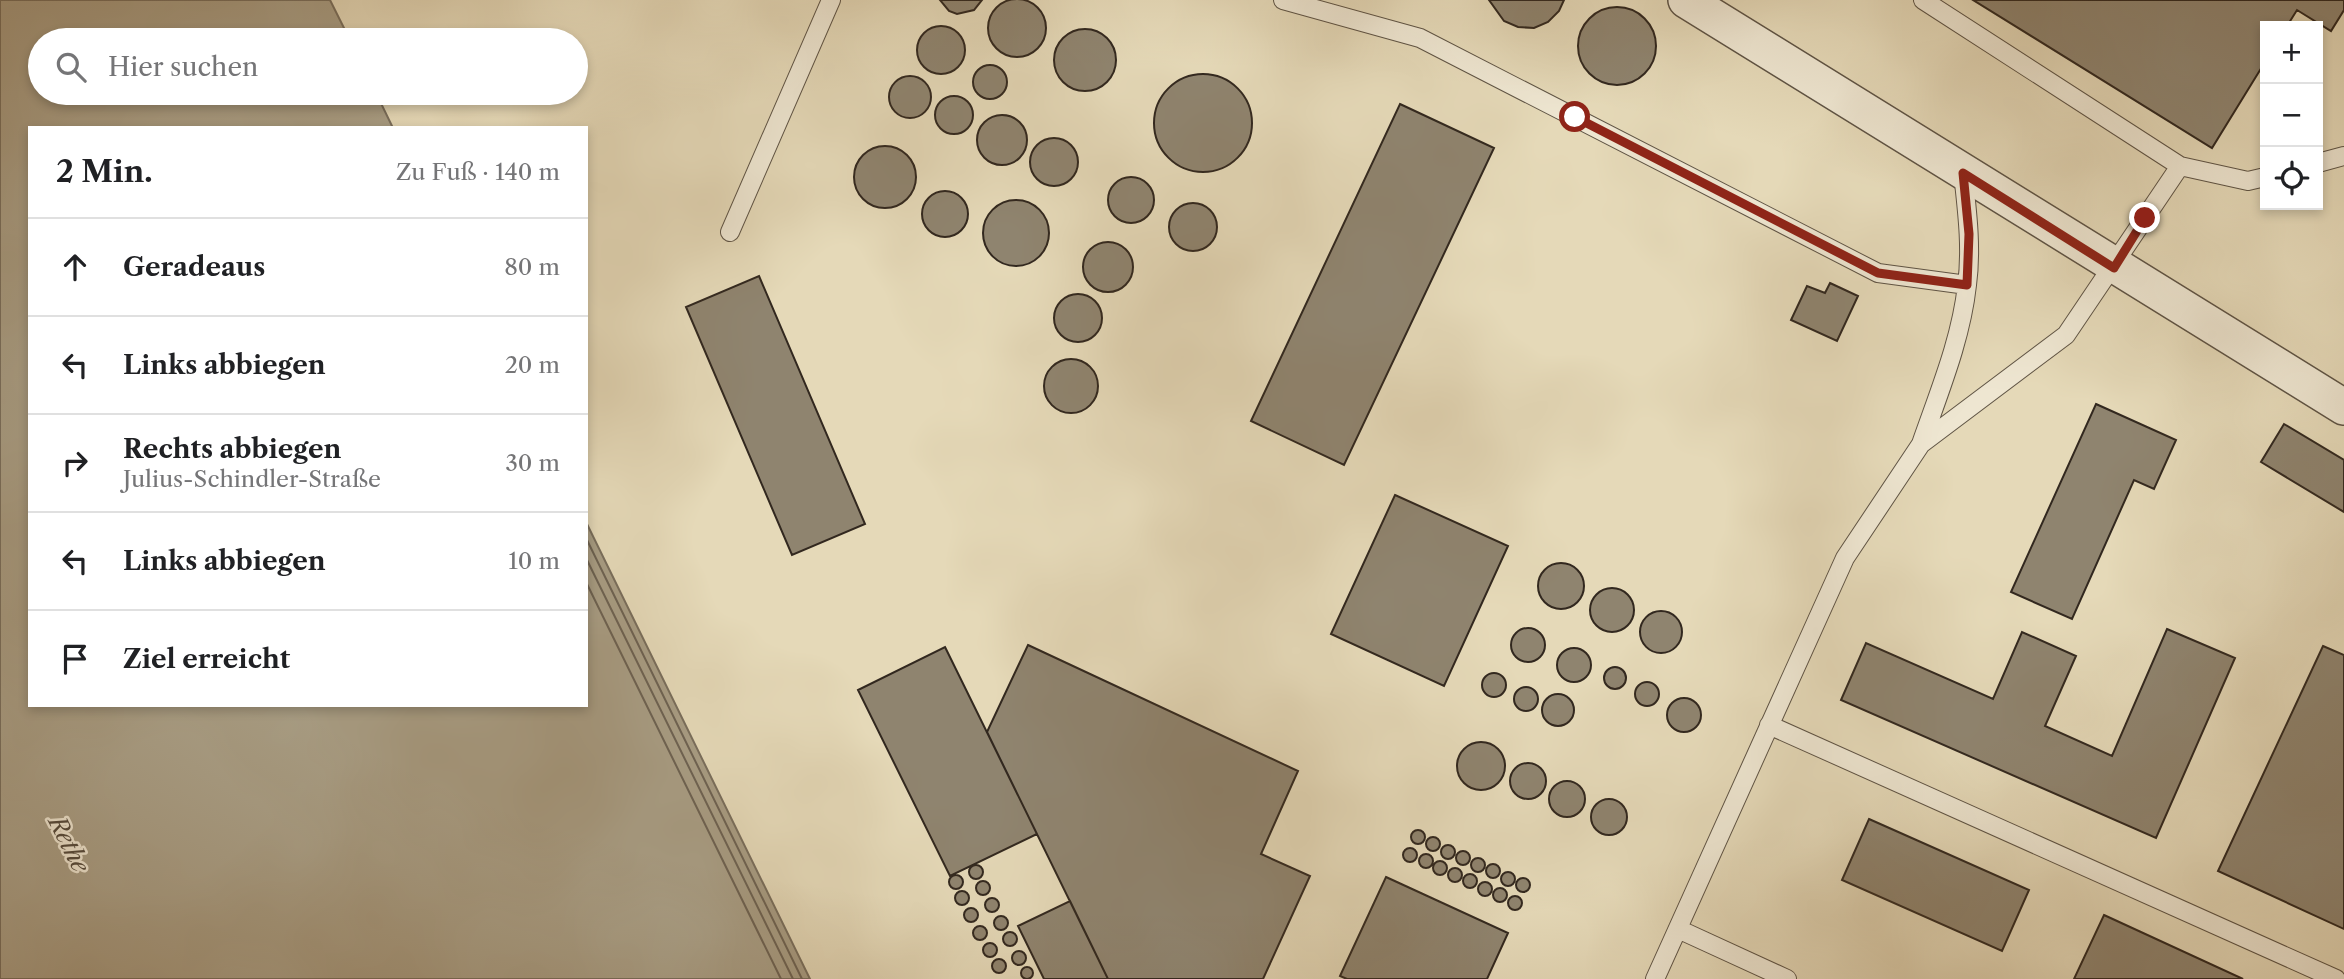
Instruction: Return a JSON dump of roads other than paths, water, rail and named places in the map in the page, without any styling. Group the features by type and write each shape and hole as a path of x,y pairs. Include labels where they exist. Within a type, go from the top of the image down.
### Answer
{"street":[{"path":"1686,0 2114,268 2344,407"}],"lane":[{"path":"730,232 831,0"},
{"path":"1283,0 1420,38 1878,273 1967,285"},
{"path":"1923,0 2180,166 2248,181 2260,178"},
{"path":"2323,162 2344,156"},
{"path":"1921,444 2066,335 2114,268 2180,166"},
{"path":"1655,979 1845,558 1921,444 1955,347 1967,285 1969,234 1963,173"},
{"path":"1769,725 2336,979"},
{"path":"1678,929 1787,979"}],"water":[{"name":"Rethe","path":"0,0 330,0 344,28 28,28 28,105 382,105 392,126 28,126 28,707 588,707 588,526 810,979 0,979"}]}
